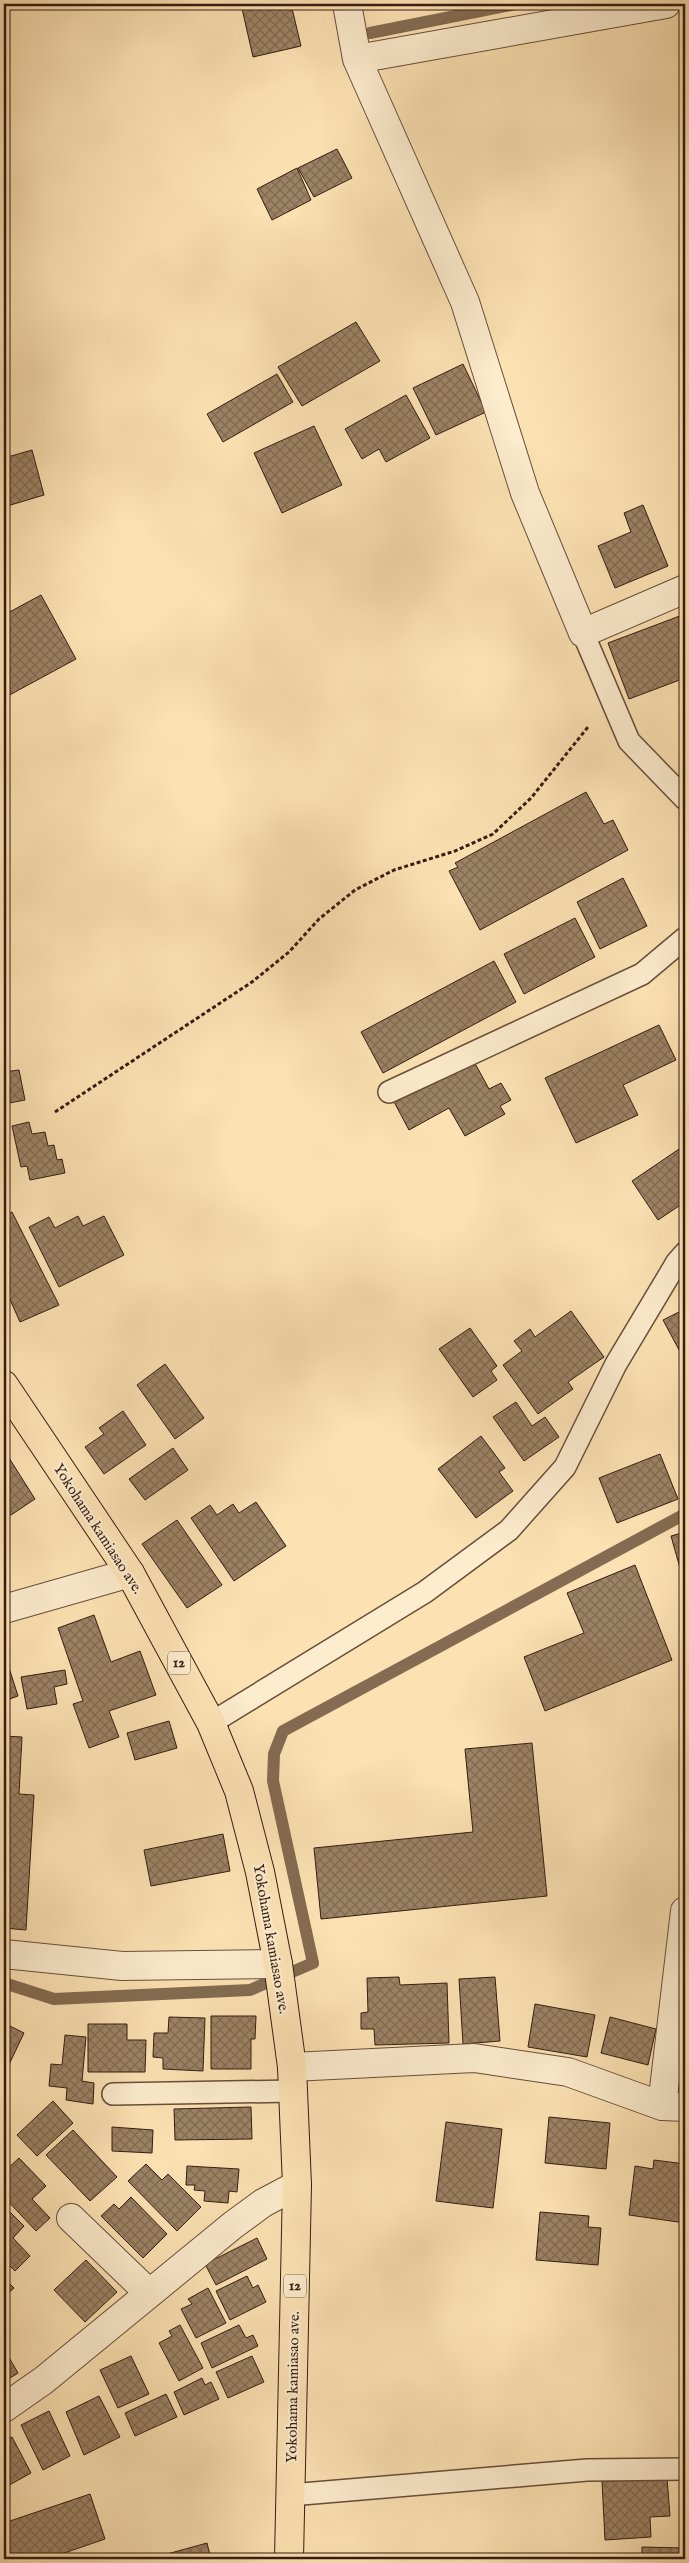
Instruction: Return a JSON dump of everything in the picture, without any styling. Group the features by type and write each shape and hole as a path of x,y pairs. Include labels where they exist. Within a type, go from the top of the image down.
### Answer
{"main road":[{"name":"Yokohama kamiasao ave.","path":"4,1385 130,1573 211,1723 240,1791 260,1872 279,1969 293,2079 297,2185 288,2559"}],"street":[{"path":"347,4 357,59 465,302 525,493 583,633 685,589"},
{"path":"357,59 666,4"},
{"path":"4,1609 130,1573"},
{"path":"293,2079 474,2058 568,2072 674,2107 685,1911"},
{"path":"4,1954 122,1966 279,1969"},
{"path":"4,2408 44,2380 149,2293 263,2203 297,2185"},
{"path":"71,2218 149,2293"}],"lane":[{"path":"583,633 629,741 685,799"},
{"path":"389,1092 642,974 685,938"},
{"path":"211,1723 425,1592 509,1530 565,1467 616,1364 676,1262 685,1253"},
{"path":"113,2094 293,2079"},
{"path":"290,2495 587,2470 685,2469"}],"path":[{"path":"55,1112 252,982 289,952 319,919 355,890 394,870 454,852 493,834 531,798 611,697"}],"building":[{"path":"241,4 291,4 301,46 253,57"},
{"path":"337,149 352,178 314,197 298,168"},
{"path":"297,168 311,200 272,220 257,189"},
{"path":"356,322 380,361 302,406 278,367"},
{"path":"463,364 486,412 436,435 413,388"},
{"path":"277,374 293,402 223,442 207,414"},
{"path":"406,395 430,438 386,462 379,449 362,459 345,429"},
{"path":"314,426 342,485 282,513 254,453"},
{"path":"32,450 44,495 4,507 4,458"},
{"path":"643,505 668,566 615,588 598,546 631,532 624,513"},
{"path":"41,595 76,659 4,698 4,615"},
{"path":"685,614 685,678 629,699 608,643"},
{"path":"586,792 604,824 613,820 628,850 480,930 449,871 458,867 455,863"},
{"path":"623,878 647,926 600,949 577,902"},
{"path":"575,918 595,957 524,994 504,954"},
{"path":"494,961 516,1002 383,1073 361,1032"},
{"path":"659,1025 676,1060 623,1085 638,1115 576,1143 545,1078"},
{"path":"472,1058 489,1089 501,1083 511,1100 500,1106 505,1114 465,1136 449,1108 409,1130 393,1100"},
{"path":"19,1070 25,1100 4,1104 4,1072"},
{"path":"29,1122 32,1134 45,1132 48,1146 54,1145 57,1160 62,1159 65,1173 30,1180 27,1166 21,1167 12,1126"},
{"path":"685,1145 685,1202 658,1220 632,1181"},
{"path":"12,1212 59,1305 20,1322 4,1286 4,1216"},
{"path":"78,1216 83,1226 104,1216 124,1255 59,1287 29,1227 49,1217 55,1228"},
{"path":"685,1309 685,1361 663,1320"},
{"path":"571,1311 604,1357 568,1382 573,1389 538,1414 503,1365 522,1351 514,1341 530,1329 535,1337"},
{"path":"470,1328 497,1366 491,1371 497,1380 473,1397 439,1349"},
{"path":"165,1364 204,1418 175,1439 137,1385"},
{"path":"516,1402 532,1426 545,1417 559,1437 524,1461 493,1417"},
{"path":"123,1411 146,1445 104,1474 85,1447 104,1434 99,1428"},
{"path":"481,1436 505,1468 499,1472 513,1491 476,1518 438,1469"},
{"path":"173,1448 188,1470 145,1500 129,1479"},
{"path":"4,1450 35,1499 11,1515 4,1507"},
{"path":"660,1454 678,1499 617,1523 599,1478"},
{"path":"256,1502 286,1546 234,1581 191,1518 210,1505 217,1515 233,1504 239,1513"},
{"path":"177,1520 222,1585 187,1608 142,1544"},
{"path":"685,1532 685,1586 671,1536"},
{"path":"635,1565 672,1660 545,1711 524,1657 584,1633 567,1593"},
{"path":"94,1615 111,1662 140,1651 156,1695 109,1711 119,1737 89,1748 73,1704 83,1701 58,1628"},
{"path":"4,1652 18,1696 4,1701"},
{"path":"65,1670 67,1684 54,1687 57,1704 27,1709 21,1677"},
{"path":"169,1721 177,1748 135,1760 127,1733"},
{"path":"4,1736 22,1737 19,1794 34,1795 26,1930 4,1928"},
{"path":"532,1743 547,1896 321,1919 314,1848 473,1832 465,1749"},
{"path":"223,1834 230,1871 151,1886 144,1850"},
{"path":"399,1977 400,1985 447,1983 449,2043 375,2045 374,2029 361,2029 361,2013 368,2012 367,1978"},
{"path":"495,1977 500,2041 463,2044 459,1979"},
{"path":"535,2004 595,2015 587,2057 528,2047"},
{"path":"211,2016 256,2016 255,2039 251,2039 251,2069 211,2069"},
{"path":"169,2017 205,2018 203,2071 163,2069 163,2058 153,2057 154,2033 168,2033"},
{"path":"610,2017 656,2029 648,2065 601,2053"},
{"path":"4,2023 24,2033 4,2075"},
{"path":"88,2024 127,2024 127,2040 146,2040 145,2072 88,2072"},
{"path":"65,2035 86,2037 82,2081 94,2083 93,2104 66,2100 67,2088 49,2086 51,2064 62,2065"},
{"path":"53,2101 73,2123 37,2156 17,2135"},
{"path":"251,2107 252,2139 175,2140 174,2109"},
{"path":"549,2117 610,2123 606,2169 545,2163"},
{"path":"446,2122 502,2129 493,2208 436,2201"},
{"path":"112,2127 153,2130 152,2153 112,2151"},
{"path":"73,2130 117,2177 90,2201 46,2155"},
{"path":"19,2158 46,2186 32,2199 50,2218 36,2231 4,2197 4,2172"},
{"path":"654,2160 685,2164 685,2223 629,2215 635,2166 653,2169"},
{"path":"146,2164 162,2180 168,2174 201,2207 177,2231 128,2181"},
{"path":"187,2166 239,2169 237,2192 229,2191 228,2203 204,2201 205,2191 194,2190 195,2185 186,2185"},
{"path":"131,2197 167,2234 143,2258 101,2216 114,2204 119,2209"},
{"path":"4,2206 24,2226 13,2238 30,2256 15,2271 4,2260"},
{"path":"540,2212 589,2216 588,2227 601,2228 598,2265 536,2260"},
{"path":"257,2238 267,2259 216,2285 205,2264"},
{"path":"86,2260 117,2292 85,2322 54,2290"},
{"path":"247,2276 253,2288 258,2285 266,2302 230,2320 216,2291"},
{"path":"4,2278 14,2288 4,2297"},
{"path":"208,2288 226,2323 196,2338 181,2309 192,2304 188,2299"},
{"path":"180,2325 203,2368 179,2381 159,2343 172,2336 169,2331"},
{"path":"239,2325 246,2338 253,2335 258,2346 212,2368 201,2343"},
{"path":"4,2349 18,2373 4,2382"},
{"path":"131,2356 149,2394 118,2408 100,2370"},
{"path":"252,2356 264,2382 228,2398 216,2372"},
{"path":"202,2378 205,2385 211,2382 219,2399 184,2415 174,2392"},
{"path":"166,2394 177,2417 135,2436 125,2413"},
{"path":"99,2396 120,2437 84,2455 66,2412"},
{"path":"49,2411 70,2456 43,2470 21,2425"},
{"path":"12,2437 31,2473 4,2488 4,2441"},
{"path":"667,2478 670,2516 650,2517 651,2537 605,2540 602,2481"},
{"path":"90,2494 105,2539 47,2559 12,2559 4,2535 4,2523"},
{"path":"207,2543 211,2559 149,2559"},
{"path":"642,2547 685,2548 685,2559 642,2559"}],"waterway":[{"path":"370,33 516,4"},
{"path":"4,1983 54,1999 250,1990 313,1963 273,1781 274,1754 283,1731 685,1514"}]}
